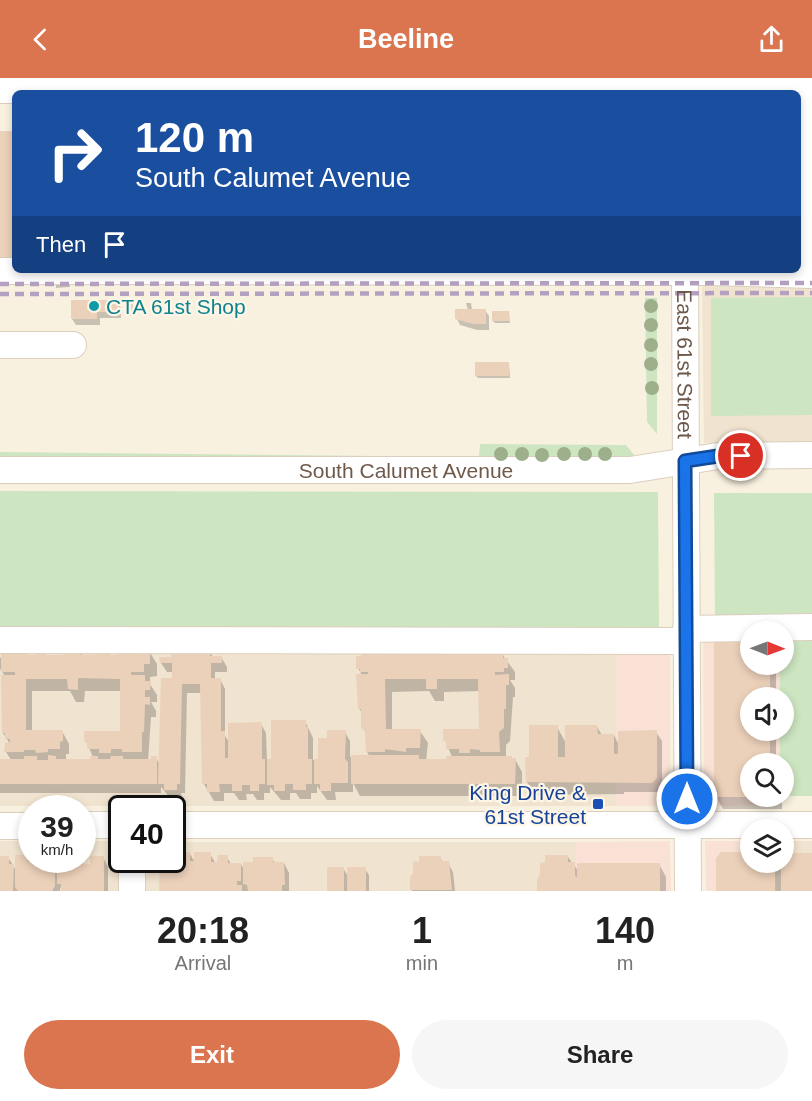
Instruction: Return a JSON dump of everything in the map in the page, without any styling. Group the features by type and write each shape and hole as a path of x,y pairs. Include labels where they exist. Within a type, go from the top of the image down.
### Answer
{"street":[{"path":"0,90 375,83 809,87 810,275 748,273"},
{"name":"East 61st Street","path":"685,273 688,891"},
{"path":"0,345 73,345"},
{"name":"South Calumet Avenue","path":"0,470 630,470 718,456 812,455"},
{"path":"0,640 686,635 812,627"},
{"path":"186,825 812,825"},
{"path":"0,826 18,826"},
{"path":"132,873 132,891"}],"shaded area":[{"path":"812,106 812,443 704,443 702,273 801,273 801,235"},
{"path":"703,621 740,630 740,675 780,675 780,687 740,687 740,741 780,741 780,753 740,753 740,806 704,806"},
{"path":"616,633 616,806 186,806 186,795 108,795 108,806 96,806 96,795 18,795 18,806 0,806 0,637"},
{"path":"616,633 670,633 670,806 616,806"},
{"path":"0,841 18,841 18,873 96,873 96,841 108,841 108,873 120,873 120,891 0,891"},
{"path":"670,841 671,891 576,891 576,842"},
{"path":"705,841 740,841 740,873 776,873 776,891 706,891"},
{"path":"794,841 812,841 812,891 776,891 776,873 794,873"},
{"path":"186,842 576,842 576,891 146,891 146,873 186,873"}],"green space":[{"path":"812,297 812,415 711,416 711,298"},
{"path":"645,298 657,298 657,434 647,422"},
{"path":"480,444 626,445 634,455 629,460 0,459 0,452 479,457"},
{"path":"0,491 658,492 659,633 0,631"},
{"path":"714,493 812,493 812,796 794,796 794,753 780,753 780,741 794,741 794,687 780,687 780,675 794,675 794,621 740,621 740,626 715,622"}],"building":[{"path":"0,131 12,131 12,264 0,264"},
{"name":"CTA 61st Shop","path":"71,300 118,300 118,312 97,312 97,319 71,319"},
{"path":"125,302 133,302 133,314 125,313"},
{"path":"455,309 486,309 486,324 473,324 455,319"},
{"path":"492,311 509,311 510,321 492,321"},
{"path":"475,362 509,362 509,376 475,376"},
{"path":"714,637 740,637 740,675 770,675 770,687 740,687 740,741 770,741 770,753 740,753 740,797 714,797"},
{"path":"36,649 44,650 44,655 64,655 64,649 81,649 81,655 99,654 99,650 108,650 108,655 117,655 117,650 150,650 150,664 144,664 144,672 131,672 131,675 145,675 145,681 151,681 150,690 145,690 145,697 150,697 150,705 145,704 142,752 122,752 122,749 111,749 111,753 99,753 99,749 87,749 84,731 120,731 120,679 78,678 78,690 68,689 67,679 26,679 26,730 63,730 60,749 48,749 48,752 36,753 35,750 4,752 5,743 10,742 10,739 5,739 5,733 2,733 1,675 15,675 15,672 1,672 1,650 27,650 27,655 36,655"},
{"path":"171,650 210,650 210,656 222,656 222,663 211,663 211,678 221,678 221,731 225,731 225,758 228,758 228,723 262,722 265,784 259,784 259,791 250,791 250,785 242,785 242,791 232,791 232,784 219,784 220,792 207,792 207,784 202,784 200,684 182,684 180,784 177,784 177,790 164,790 164,784 158,784 161,678 172,678 172,663 160,663 159,657 171,657"},
{"path":"361,651 503,653 503,658 508,658 508,668 504,668 504,672 495,672 495,675 509,674 509,685 506,685 504,728 499,732 500,752 480,752 480,750 470,749 470,753 459,753 459,749 446,749 446,741 443,740 443,729 479,729 478,679 437,679 437,689 426,689 426,679 385,679 386,729 421,729 420,748 406,748 406,752 385,749 385,752 366,752 365,731 361,728 361,709 358,709 356,674 368,674 368,672 360,672 360,669 356,669 356,656 361,656"},
{"path":"271,720 306,720 308,759 312,759 312,784 306,784 306,790 293,790 293,784 285,784 285,791 274,791 274,785 267,785 267,759 271,759"},
{"path":"529,725 558,725 558,757 565,757 565,725 597,725 598,734 614,734 614,754 618,754 618,731 657,730 657,778 652,783 526,782 525,757 529,757"},
{"path":"327,730 346,730 345,759 348,762 348,783 331,783 331,791 320,791 320,784 314,784 314,759 318,759 318,738 327,738"},
{"path":"48,755 56,756 56,759 90,759 90,756 98,756 98,759 110,759 111,756 123,756 123,759 151,759 151,756 157,756 157,784 0,784 0,759 24,759 24,756 37,756 37,760 48,760"},
{"path":"351,755 419,755 419,759 446,759 446,756 512,756 516,758 515,784 351,784"},
{"path":"186,852 190,852 190,861 194,861 194,852 211,852 211,862 217,862 218,855 228,855 228,863 241,863 241,881 237,881 237,885 242,885 242,891 159,891 160,873 186,873"},
{"path":"721,852 740,852 740,873 775,873 775,891 716,891 716,858"},
{"path":"794,853 812,853 812,891 781,891 781,873 794,873"},
{"path":"15,855 18,855 18,873 55,873 55,886 52,891 18,891 15,887"},
{"path":"545,855 568,855 568,862 575,862 577,878 577,863 660,863 660,891 537,891 540,863 545,862"},
{"path":"0,856 9,856 9,864 14,864 13,891 0,891"},
{"path":"96,856 104,856 104,891 61,891 61,884 57,884 57,873 96,873"},
{"path":"419,856 441,856 441,861 449,861 452,890 410,890 413,861 419,862"},
{"path":"253,857 273,857 273,862 284,862 285,885 282,885 282,891 248,891 247,885 243,884 243,862 253,862"},
{"path":"327,867 344,867 344,891 327,891"},
{"path":"347,867 366,867 366,891 347,891"}],"railway":[{"path":"0,284 812,283"},
{"path":"0,294 812,293"}],"place":[{"name":"CTA 61st Shop","path":"94,306"},
{"name":"King Drive & 61st Street","path":"598,804"}],"route":[{"path":"687,799 685,461 718,456 741,456"}]}
